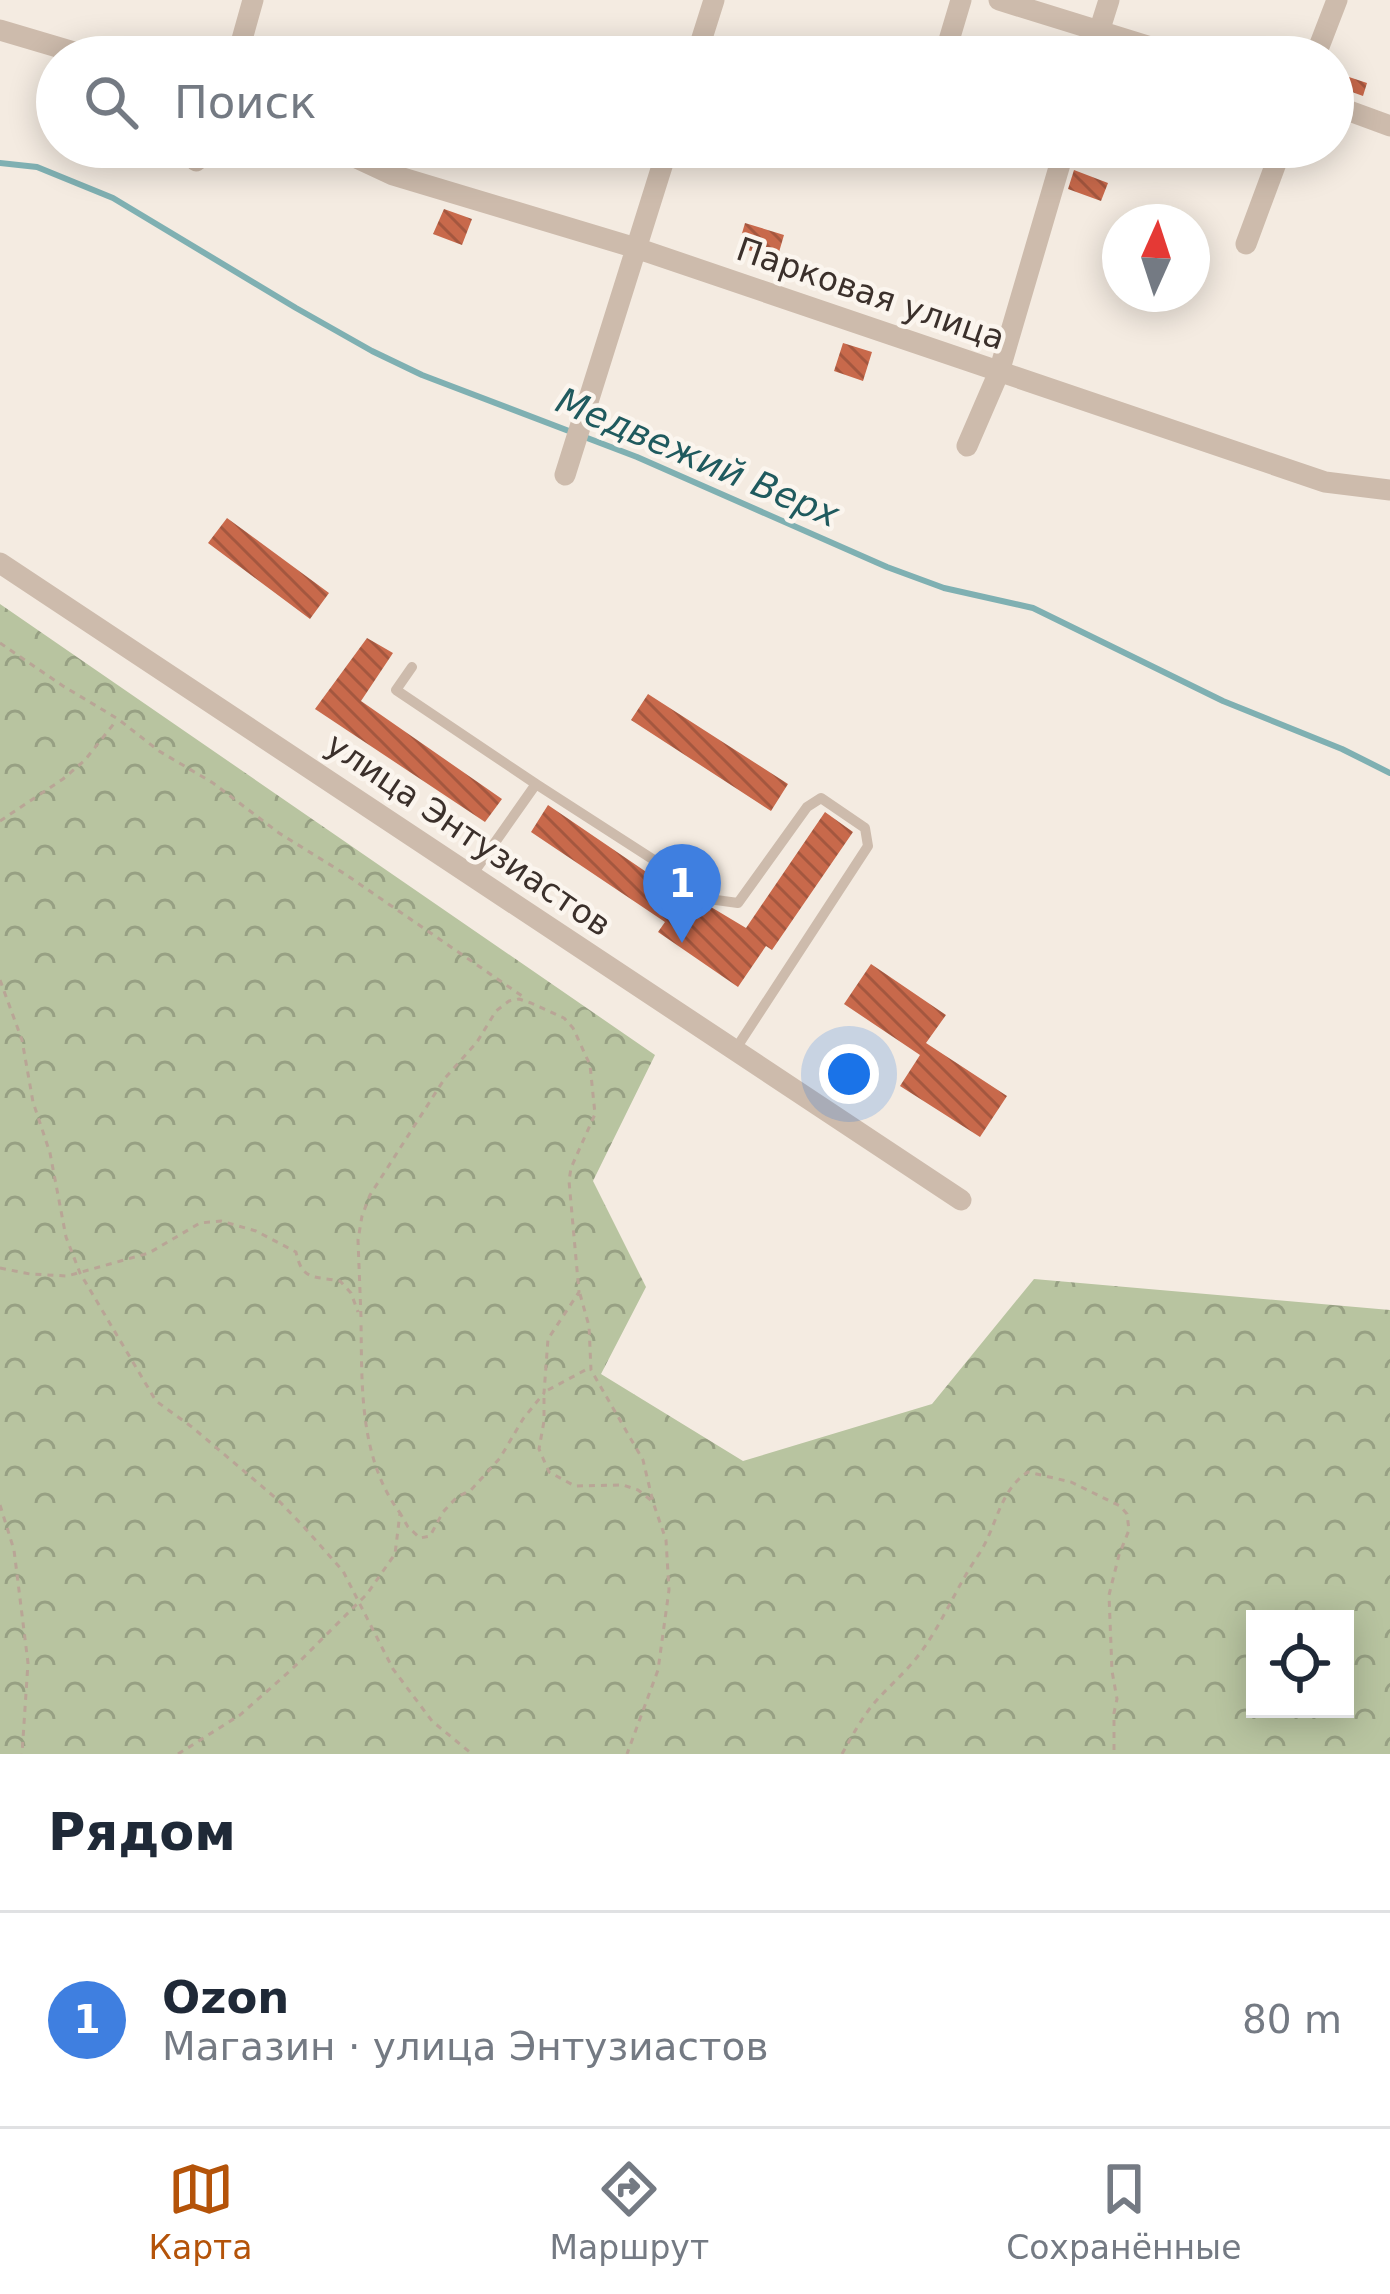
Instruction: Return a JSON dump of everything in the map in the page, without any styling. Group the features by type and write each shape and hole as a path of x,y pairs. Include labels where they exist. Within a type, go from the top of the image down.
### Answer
{"street":[{"path":"243,36 254,0"},
{"path":"703,36 714,0"},
{"path":"950,36 961,0"},
{"path":"999,0 1115,36"},
{"path":"1097,36 1109,0"},
{"path":"1323,36 1336,0"},
{"path":"0,30 36,41"},
{"path":"1354,113 1390,126"},
{"name":"Парковая улица","path":"378,168 636,248 1325,482 1390,490"},
{"path":"565,475 661,168"},
{"path":"967,446 998,372 1059,168"},
{"path":"1246,244 1274,168"},
{"name":"улица Энтузиастов","path":"0,563 961,1200"}],"lane":[{"path":"412,667 396,690 716,900 738,903 807,807 821,798 865,828 868,846 735,1050"},
{"path":"472,874 536,784"}],"path":[{"path":"0,643 118,718 159,751 213,783 531,1003"},
{"path":"0,821 85,760 118,718"},
{"path":"0,980 22,1040 66,1237 80,1273 156,1401 278,1500 343,1571 393,1669 432,1720 472,1754"},
{"path":"591,1367 544,1393 500,1458 471,1490 442,1512 430,1536 420,1538 407,1527 389,1499 367,1432 358,1240 362,1216 370,1195 445,1078 509,1001 519,999 564,1018 590,1065 595,1114 569,1181 579,1292 589,1326 591,1367 643,1460 666,1540 669,1591 658,1670 627,1754"},
{"path":"0,1268 67,1276 149,1253 200,1223 221,1221 256,1231 296,1252 305,1274 340,1280 361,1317"},
{"path":"579,1292 548,1340 539,1449 549,1472 575,1486 623,1485 653,1502"},
{"path":"842,1754 874,1703 904,1675 929,1640 964,1574 979,1556 1014,1482 1028,1472 1071,1482 1127,1514 1129,1530 1109,1595 1117,1700 1114,1754"},
{"path":"0,1505 14,1550 28,1663 22,1754"},
{"path":"178,1754 241,1715 368,1594 395,1554 400,1514"}],"green space":[{"path":"0,604 655,1055 593,1181 646,1287 601,1374 743,1461 932,1404 1034,1279 1390,1310 1390,1754 0,1754"}],"building":[{"path":"1354,79 1367,83 1363,96 1354,93"},
{"path":"1074,170 1108,183 1101,201 1068,189"},
{"path":"444,209 472,219 462,245 433,234"},
{"path":"745,223 784,235 777,259 738,247"},
{"path":"843,343 872,352 863,381 834,371"},
{"path":"227,518 329,593 310,619 208,543"},
{"path":"367,638 393,653 361,701 502,799 485,822 315,709"},
{"path":"648,694 788,784 771,811 631,720"},
{"path":"548,805 683,897 686,892 746,928 825,812 853,832 772,950 766,946 738,987 658,932 665,922 531,832"},
{"path":"871,964 946,1015 926,1043 1007,1096 980,1137 900,1086 920,1055 844,1004"}],"waterway":[{"name":"Медвежий Верх","path":"0,163 36,167"},
{"name":"Медвежий Верх","path":"39,168 113,198 296,308 422,375 637,457 887,567 944,588 1033,608 1223,701 1390,773"}],"place":[{"name":"Ozon","path":"682,943"}]}
